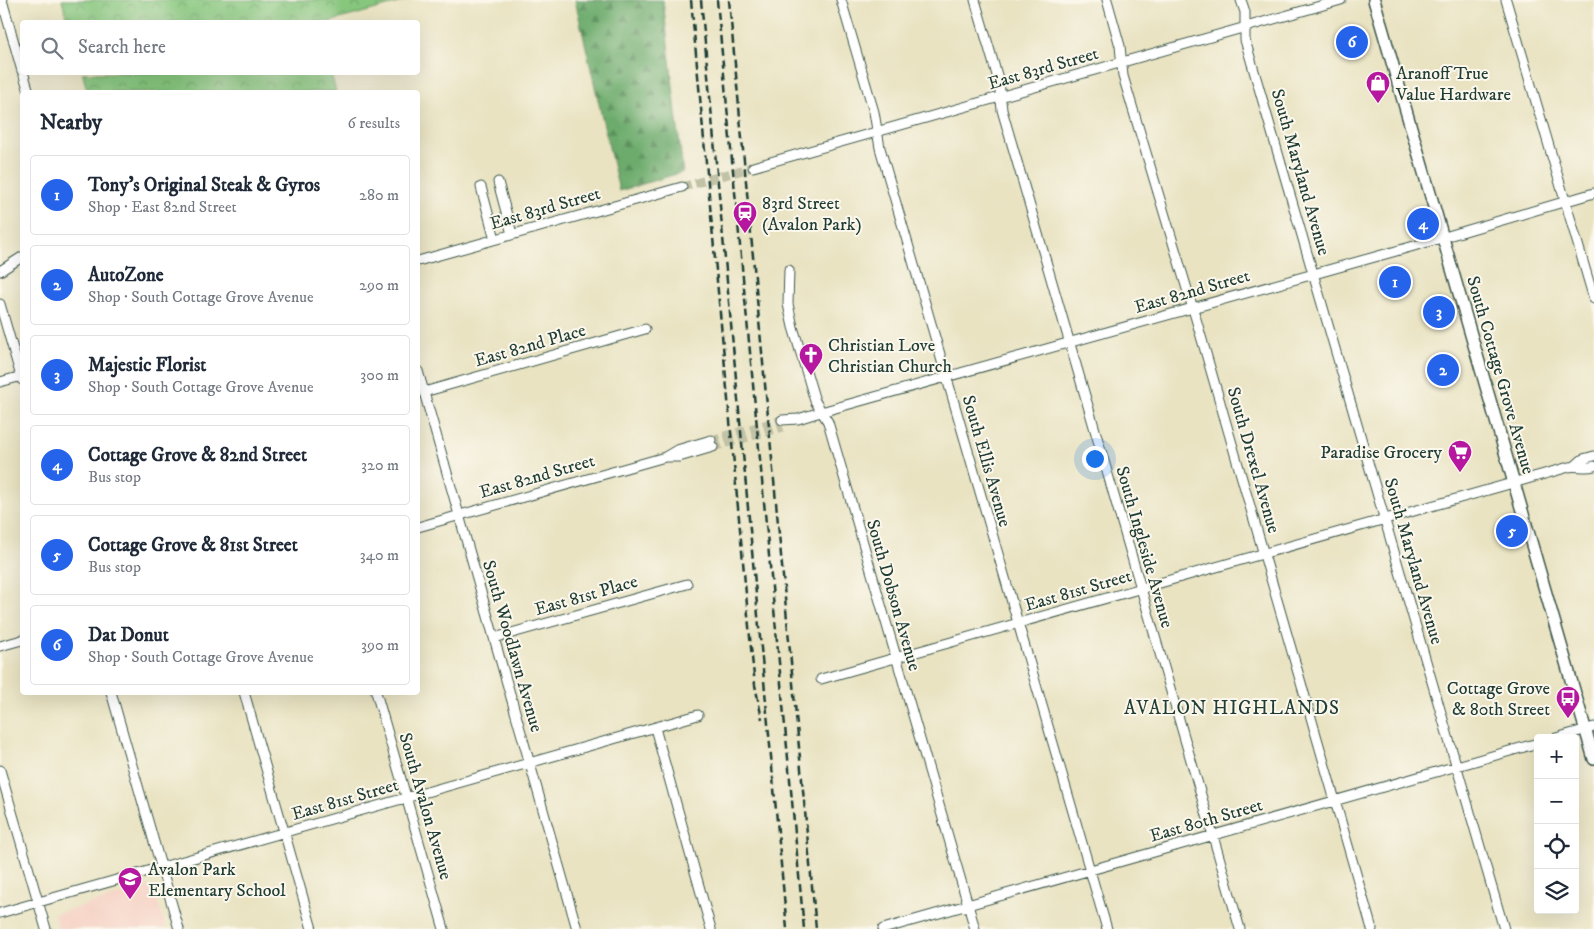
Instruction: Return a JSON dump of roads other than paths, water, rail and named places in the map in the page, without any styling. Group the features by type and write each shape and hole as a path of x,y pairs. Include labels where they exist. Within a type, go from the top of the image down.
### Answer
{"main road":[{"name":"South Cottage Grove Avenue","path":"1374,0 1513,483 1590,728 1594,759"}],"street":[{"path":"2,0 20,62"},
{"name":"South Ellis Avenue","path":"841,0 874,112 880,148 1107,929"},
{"name":"South Ingleside Avenue","path":"975,0 999,82 1002,110 1240,929"},
{"name":"South Drexel Avenue","path":"1107,0 1120,46 1123,76 1193,308 1372,929"},
{"name":"South Maryland Avenue","path":"1241,0 1245,12 1245,40 1504,929"},
{"name":"East 83rd Street","path":"753,167 1341,0"},
{"path":"1506,0 1594,299"},
{"path":"24,75 28,90"},
{"path":"498,182 512,234"},
{"path":"481,187 495,239"},
{"name":"East 83rd Street","path":"420,260 682,187"},
{"name":"East 82nd Street","path":"783,424 1594,193"},
{"path":"0,271 20,258"},
{"name":"South Dobson Avenue","path":"789,270 788,304 793,327 815,401 830,431 975,929"},
{"path":"0,304 20,370"},
{"name":"East 82nd Place","path":"424,392 645,329"},
{"path":"0,382 20,377"},
{"name":"South Woodlawn Avenue","path":"420,378 577,929"},
{"name":"East 82nd Street","path":"420,526 665,457 679,457 712,444"},
{"name":"East 81st Street","path":"1575,466 1583,459 1594,456"},
{"name":"East 81st Street","path":"820,679 1513,483 1575,466 1588,468 1594,466"},
{"name":"East 81st Place","path":"494,638 687,584"},
{"path":"0,646 20,641"},
{"path":"113,695 179,929"},
{"path":"245,695 312,929"},
{"name":"South Avalon Avenue","path":"377,695 444,929"},
{"name":"East 81st Street","path":"0,914 698,715"},
{"path":"655,728 711,929"},
{"path":"1570,734 1590,728"},
{"name":"East 80th Street","path":"883,929 1534,744"},
{"path":"0,770 46,929"}],"tunnel":[{"path":"682,187 753,167"},
{"path":"711,440 782,420"},
{"path":"713,447 783,427"}],"railway":[{"path":"691,0 751,648 755,685 762,719"},
{"path":"701,0 787,929"},
{"path":"717,0 804,929"},
{"path":"729,0 816,929"}],"place":[{"name":"Dat Donut","path":"1352,42"},
{"name":"Aranoff True Value Hardware","path":"1378,104"},
{"name":"Cottage Grove & 82nd Street","path":"1423,224"},
{"name":"83rd Street (Avalon Park)","path":"745,234"},
{"name":"Tony’s Original Steak & Gyros","path":"1395,282"},
{"name":"Majestic Florist","path":"1439,312"},
{"name":"AutoZone","path":"1443,370"},
{"name":"Christian Love Christian Church","path":"811,376"},
{"name":"Paradise Grocery","path":"1460,473"},
{"name":"Cottage Grove & 81st Street","path":"1512,531"},
{"name":"Cottage Grove & 80th Street","path":"1568,719"},
{"name":"Avalon Park Elementary School","path":"130,900"}],"district":[{"name":"AVALON HIGHLANDS","path":"1232,707"}]}
